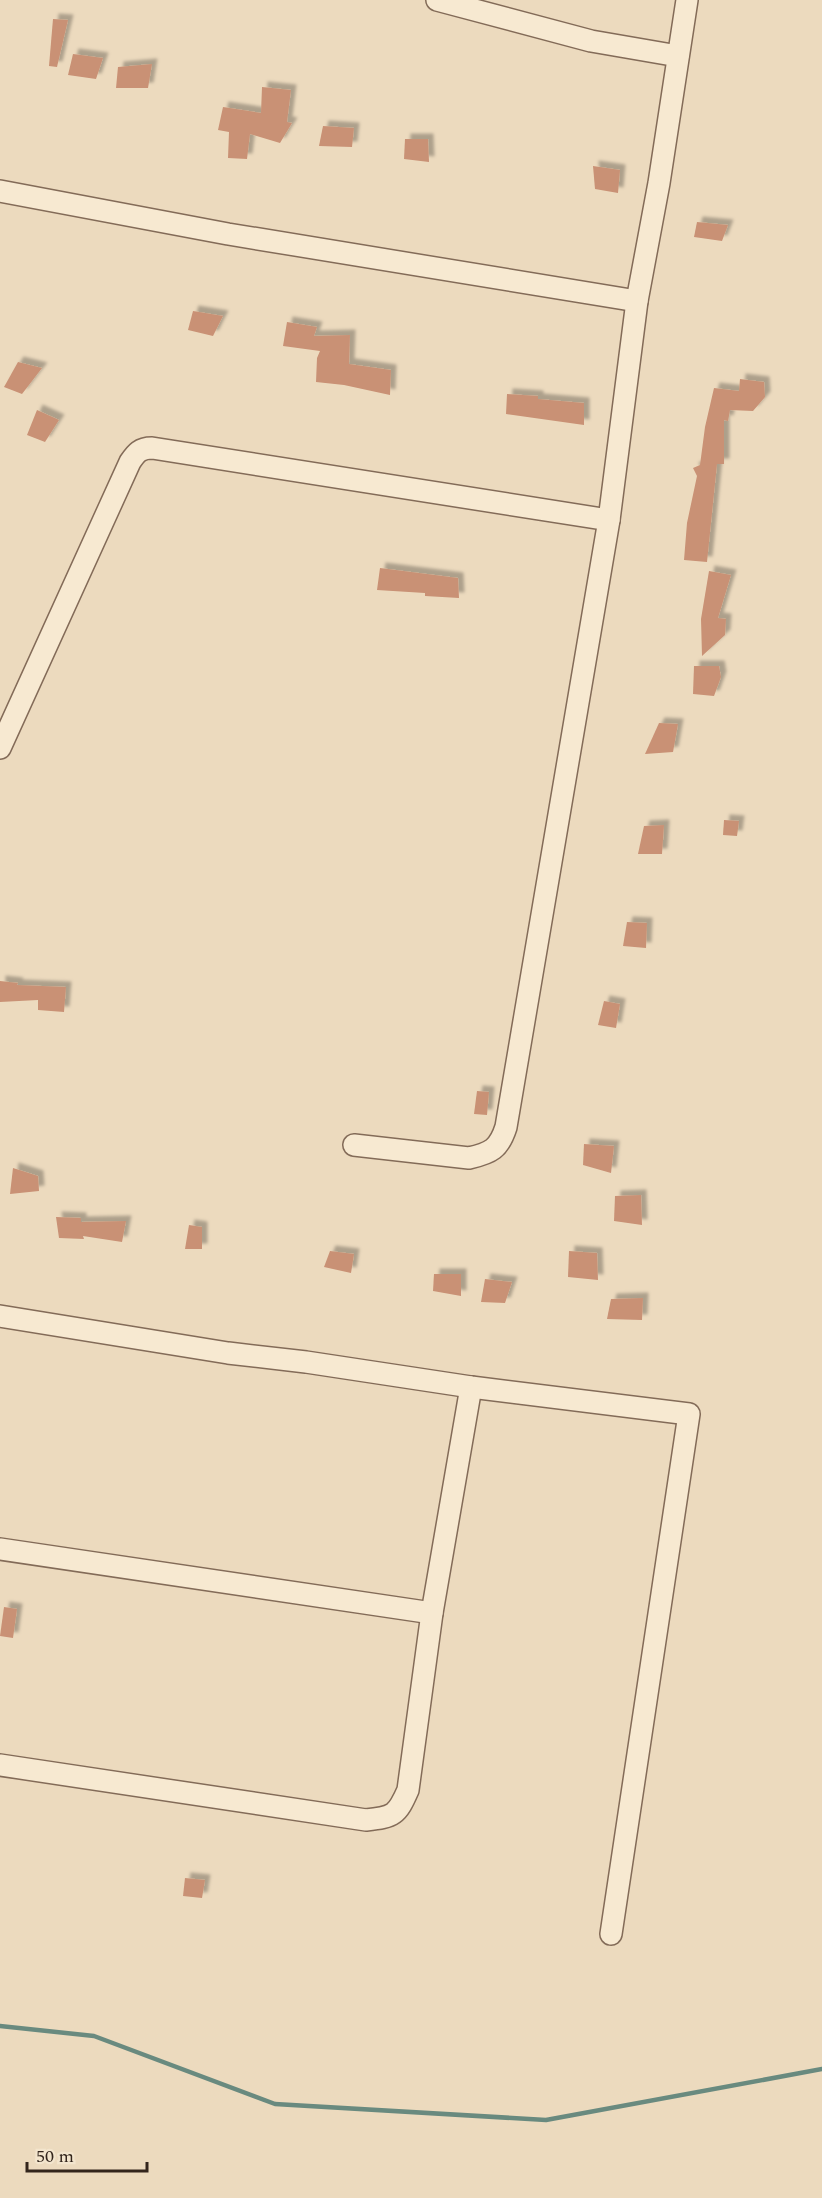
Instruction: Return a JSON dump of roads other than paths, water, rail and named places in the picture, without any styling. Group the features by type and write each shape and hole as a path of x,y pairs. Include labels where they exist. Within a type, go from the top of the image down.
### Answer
{"street":[{"path":"437,0 591,41 678,56"},
{"path":"354,1145 470,1158 488,1154 501,1141 506,1127 609,520 637,302 659,183 687,0"},
{"path":"0,191 228,234 637,302"},
{"path":"0,748 130,462 143,448 609,520"},
{"path":"0,1316 187,1348 688,1414 611,1934"},
{"path":"0,1765 366,1820 387,1817 400,1809 408,1790 432,1613 471,1387"},
{"path":"0,1549 432,1613"}],"waterway":[{"path":"0,2026 94,2036 275,2104 546,2120 822,2069"}]}
